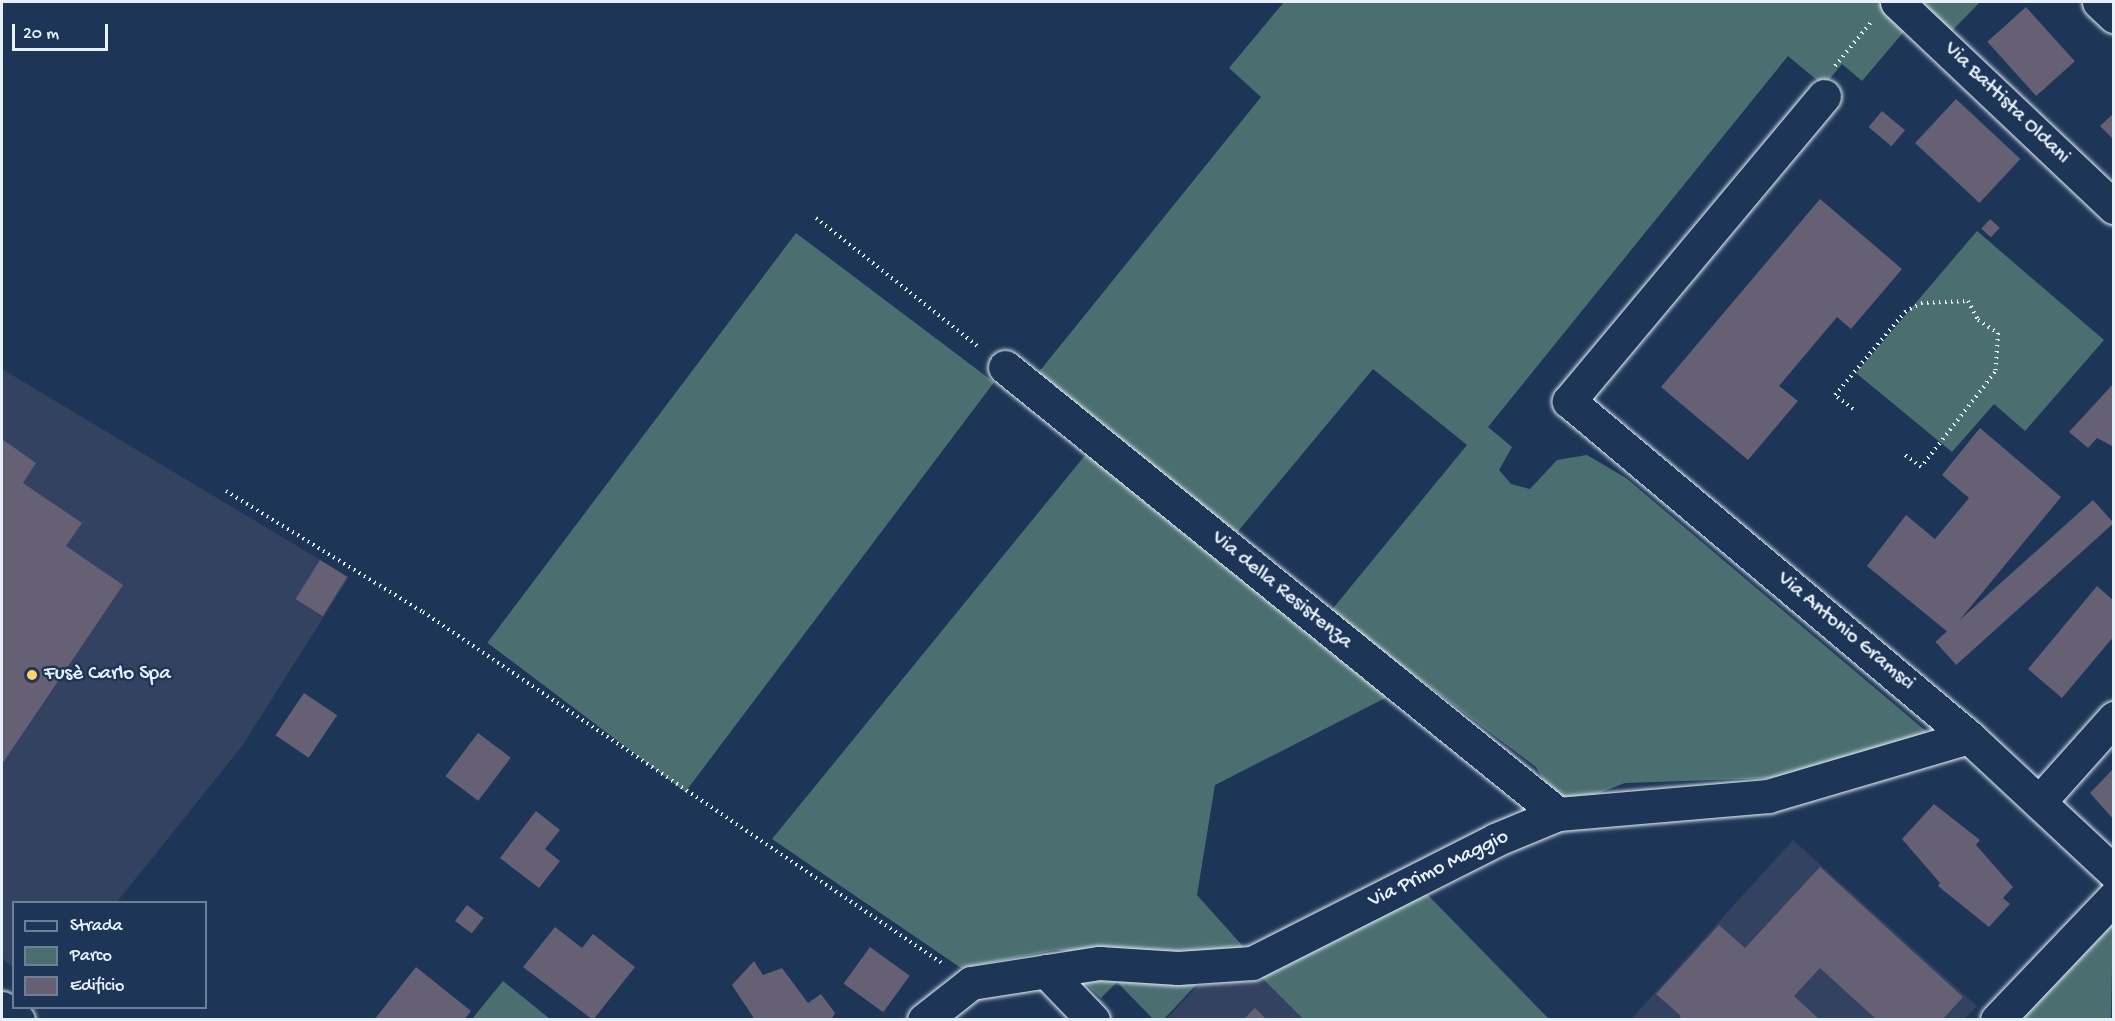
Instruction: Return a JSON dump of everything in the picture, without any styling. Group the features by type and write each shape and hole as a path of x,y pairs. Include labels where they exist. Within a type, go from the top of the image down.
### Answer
{"street":[{"path":"2099,2 2114,16"},
{"name":"Via Battista Oldani","path":"1889,6 2114,207"},
{"name":"Via Antonio Gramsci","path":"1824,96 1569,401 1969,737 2114,872"},
{"name":"Via della Resistenza","path":"1005,367 1558,814"},
{"path":"2038,802 2114,718"},
{"name":"Via Primo Maggio","path":"924,1020 971,983 1099,963 1178,968 1252,963 1495,840 1558,814 1768,796 1969,737"},
{"path":"1997,1020 2114,897"},
{"path":"1046,971 1093,1020"},
{"path":"2,1008 18,1020"}],"path":[{"path":"1824,96 1816,89 1889,6"},
{"path":"816,218 1005,367"},
{"path":"1853,409 1835,395 1905,312 1921,303 1968,301 1978,320 1998,333 1993,378 1921,467 1905,455"},
{"path":"226,491 423,612 971,983"}],"shaded area":[{"path":"2,369 349,577 242,746 118,901 12,901 12,966 2,959"},
{"path":"1793,840 1977,1006 1964,1020 1630,1020"},
{"path":"1260,976 1303,1019 1165,1020 1197,986"}],"green space":[{"path":"1284,2 1980,2 1945,38 1918,15 1862,81 1842,64 1824,86 1788,56 1488,427 1512,447 1499,470 1511,484 1530,489 1557,460 1587,455 1626,478 1933,737 1773,778 1625,783 1560,808 1536,767 1330,612 1467,445 1373,369 1234,536 1034,378 1261,97 1229,68"},
{"path":"1977,231 2104,340 2025,431 1994,404 1952,452 1856,373"},
{"path":"796,233 994,382 685,792 487,643"},
{"path":"1087,453 1395,693 1215,785 1197,895 1248,952 1174,959 1056,950 961,968 772,839"},
{"path":"1424,891 1549,1019 1303,1019 1260,976"},
{"path":"2113,910 2111,1019 2012,1020"},
{"path":"1100,975 1196,985 1164,1019 1154,1020 1117,982 1101,998 1085,983"},
{"path":"503,981 550,1019 472,1019"}],"building":[{"path":"2026,7 2075,61 2036,96 1987,42"},
{"path":"1956,99 2020,159 1979,203 1915,143"},
{"path":"1882,111 1905,130 1891,146 1869,127"},
{"path":"2114,113 2114,140 2100,126"},
{"path":"1820,199 1902,269 1851,329 1837,317 1779,386 1798,401 1748,460 1661,387"},
{"path":"1990,219 2000,228 1991,237 1981,229"},
{"path":"2114,383 2114,447 2097,438 2088,448 2069,432"},
{"path":"1980,428 2061,497 1949,633 1867,566 1906,515 1935,539 1969,498 1942,475"},
{"name":"Fusè Carlo Spa","path":"2,439 36,463 23,483 82,523 66,546 123,585 2,764"},
{"path":"2093,500 2114,523 1956,665 1935,642"},
{"path":"320,560 347,577 323,616 296,599"},
{"path":"2097,586 2114,601 2114,636 2062,698 2028,669"},
{"path":"304,693 337,715 309,758 275,735"},
{"path":"478,733 511,758 478,801 446,776"},
{"path":"2114,768 2114,820 2090,793"},
{"path":"1934,804 1980,840 1976,845 2013,887 2003,898 2010,904 1989,927 1938,886 1940,883 1902,839"},
{"path":"536,811 560,830 545,849 560,861 539,888 500,858"},
{"path":"1820,867 1963,997 1942,1020 1877,1020 1820,968 1794,996 1820,1020 1678,1020 1681,1016 1656,994 1719,925 1745,948"},
{"path":"467,905 484,918 472,934 455,921"},
{"path":"555,927 582,948 593,934 635,967 593,1020 523,967"},
{"path":"870,947 910,976 883,1012 844,983"},
{"path":"754,961 763,975 782,968 808,1003 821,994 835,1013 831,1020 755,1020 732,985"},
{"path":"416,967 471,1011 464,1020 374,1020"},
{"path":"1255,1008 1267,1020 1243,1020"}],"place":[{"name":"Fusè Carlo Spa","path":"32,675"}]}
